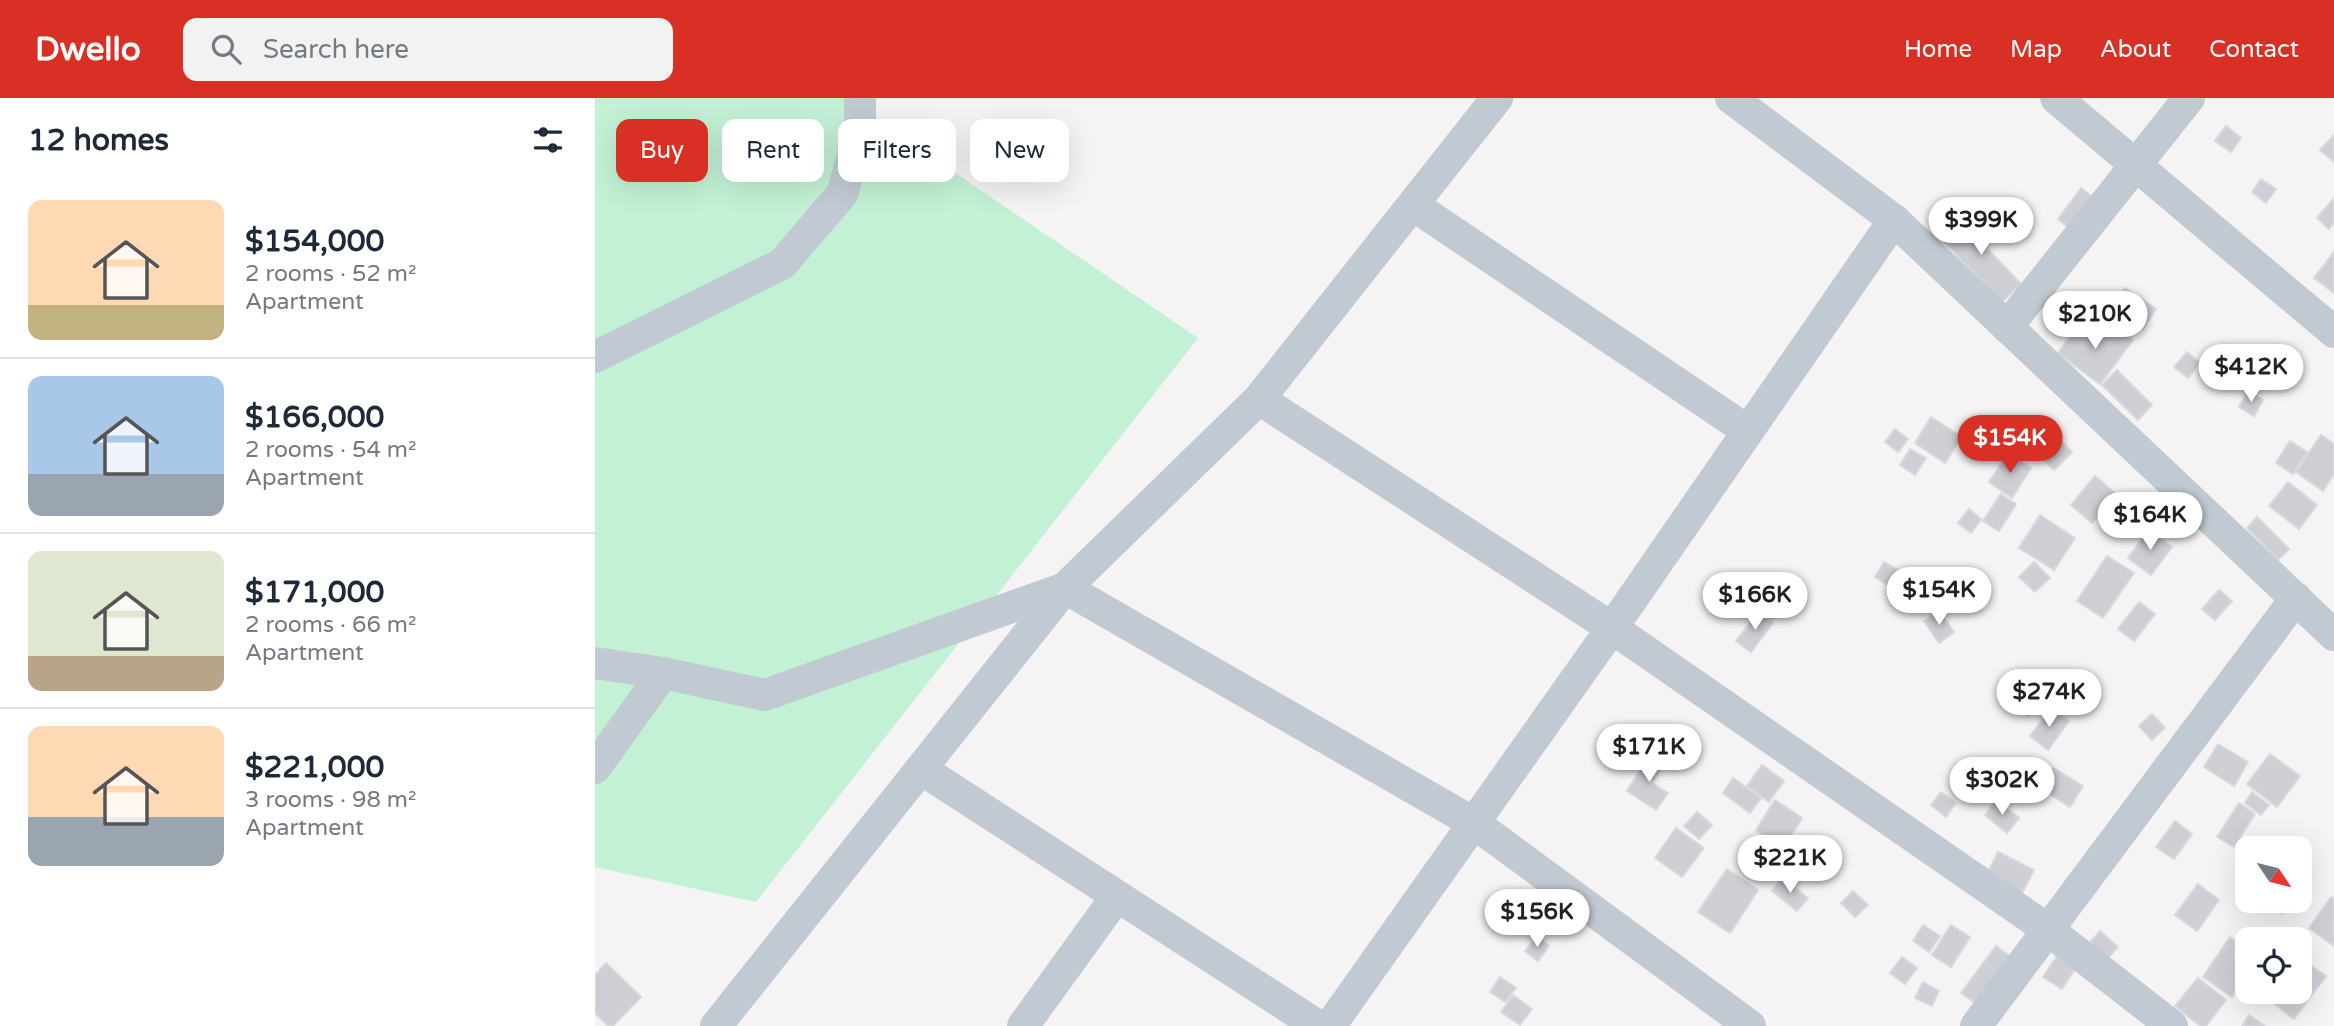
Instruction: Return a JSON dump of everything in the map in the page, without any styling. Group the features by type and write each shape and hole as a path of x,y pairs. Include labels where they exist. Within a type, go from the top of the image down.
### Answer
{"street":[{"path":"595,357 782,264 842,194 860,131 860,98"},
{"path":"716,1026 1065,588 1259,399 1497,98"},
{"path":"1731,98 1894,220 2296,598 2331,624"},
{"path":"2056,98 2334,332"},
{"path":"2007,327 2189,98"},
{"path":"1413,205 1748,431"},
{"path":"1330,1026 1612,628 1894,220"},
{"path":"1259,399 1612,628 2047,929 2172,1026"},
{"path":"595,663 663,673 765,695 1065,588 1473,823 1749,1026"},
{"path":"1976,1026 2296,598"},
{"path":"595,768 663,673"},
{"path":"921,769 1318,1026"},
{"path":"1023,1026 1117,896"}],"green space":[{"path":"595,98 845,98 876,119 838,119 838,182 956,182 956,173 1198,338 756,902 595,867"}],"building":[{"path":"2226,126 2241,138 2231,152 2215,141"},
{"path":"2334,135 2334,162 2320,150"},
{"path":"2261,179 2276,189 2266,203 2252,192"},
{"path":"2081,188 2094,198 2070,229 2058,219"},
{"path":"2334,198 2334,223 2329,229 2317,218"},
{"path":"1974,211 1991,228 1979,240 2021,284 2002,302 1943,241"},
{"path":"2334,252 2334,293 2314,278"},
{"path":"2125,288 2156,309 2143,329 2112,308"},
{"path":"2079,324 2102,340 2113,325 2133,340 2100,384 2058,353"},
{"path":"2187,352 2200,363 2188,378 2174,367"},
{"path":"2117,370 2152,405 2138,420 2102,385"},
{"path":"2248,392 2263,400 2254,416 2239,407"},
{"path":"1931,417 1962,437 1945,463 1915,443"},
{"path":"1895,429 1908,439 1898,452 1885,442"},
{"path":"2055,434 2072,452 2054,470 2036,453"},
{"path":"2321,435 2334,444 2334,474 2323,491 2296,472"},
{"path":"2290,441 2307,452 2293,474 2276,463"},
{"path":"1910,449 1926,458 1915,475 1900,465"},
{"path":"2008,453 2031,468 2012,498 1989,482"},
{"path":"2095,476 2116,494 2092,523 2071,505"},
{"path":"2288,482 2317,505 2299,529 2269,506"},
{"path":"2001,494 2016,504 1999,531 1983,521"},
{"path":"1969,509 1981,519 1971,533 1958,523"},
{"path":"2040,515 2075,538 2054,570 2019,548"},
{"path":"2257,517 2289,549 2278,560 2247,528"},
{"path":"2149,530 2172,547 2151,575 2128,558"},
{"path":"2107,556 2134,573 2103,618 2077,601"},
{"path":"1884,562 1900,571 1890,587 1875,577"},
{"path":"2034,562 2050,578 2035,592 2019,577"},
{"path":"1762,577 1789,598 1773,619 1746,598"},
{"path":"2219,590 2232,601 2215,620 2202,609"},
{"path":"2139,602 2155,614 2134,641 2118,629"},
{"path":"1759,611 1773,623 1751,652 1736,641"},
{"path":"1939,611 1954,632 1939,643 1924,621"},
{"path":"2016,691 2036,701 2028,716 2009,707"},
{"path":"2051,708 2069,721 2048,750 2030,736"},
{"path":"2152,714 2165,728 2152,740 2139,726"},
{"path":"2218,744 2248,762 2234,786 2204,767"},
{"path":"2270,754 2300,776 2277,807 2247,784"},
{"path":"1650,755 1664,764 1652,783 1668,793 1656,810 1627,791"},
{"path":"1762,765 1784,781 1769,802 1747,786"},
{"path":"2054,768 2083,786 2070,807 2041,788"},
{"path":"1733,778 1761,798 1750,813 1723,793"},
{"path":"1941,792 1956,803 1946,817 1931,805"},
{"path":"2252,792 2269,805 2261,815 2245,803"},
{"path":"1775,800 1802,818 1783,848 1756,830"},
{"path":"1996,800 2019,818 2007,833 1985,815"},
{"path":"2239,803 2255,814 2241,836 2235,836 2234,847 2217,837"},
{"path":"1697,812 1712,825 1699,839 1684,826"},
{"path":"2175,821 2192,834 2174,859 2156,847"},
{"path":"1676,828 1704,848 1682,877 1655,858"},
{"path":"1998,852 2034,870 2021,895 1986,876"},
{"path":"1727,869 1758,890 1730,933 1698,912"},
{"path":"1782,878 1808,898 1797,911 1772,891"},
{"path":"2198,884 2219,900 2197,931 2175,915"},
{"path":"1853,891 1868,905 1855,917 1841,903"},
{"path":"2331,897 2334,899 2334,946 2310,927"},
{"path":"1923,925 1940,936 1929,952 1913,941"},
{"path":"1951,925 1970,937 1951,967 1932,955"},
{"path":"2100,931 2118,947 2107,959 2089,944"},
{"path":"1537,936 1549,946 1538,961 1525,951"},
{"path":"2230,937 2235,941 2235,993 2232,997 2203,977"},
{"path":"1996,946 2012,958 1977,1004 1961,993"},
{"path":"2059,953 2077,966 2062,989 2043,977"},
{"path":"1902,957 1917,968 1905,984 1890,973"},
{"path":"606,963 641,997 613,1026 608,1026 595,1013 595,975"},
{"path":"2312,966 2326,976 2312,995"},
{"path":"1500,977 1516,988 1505,1002 1490,992"},
{"path":"2198,978 2226,1000 2206,1026 2200,1026 2175,1006"},
{"path":"1923,982 1939,991 1932,1006 1915,998"},
{"path":"1513,995 1532,1009 1520,1025 1501,1012"},
{"path":"2274,1004 2305,1004 2294,1019"},
{"path":"2249,1015 2265,1026 2242,1026"}]}
